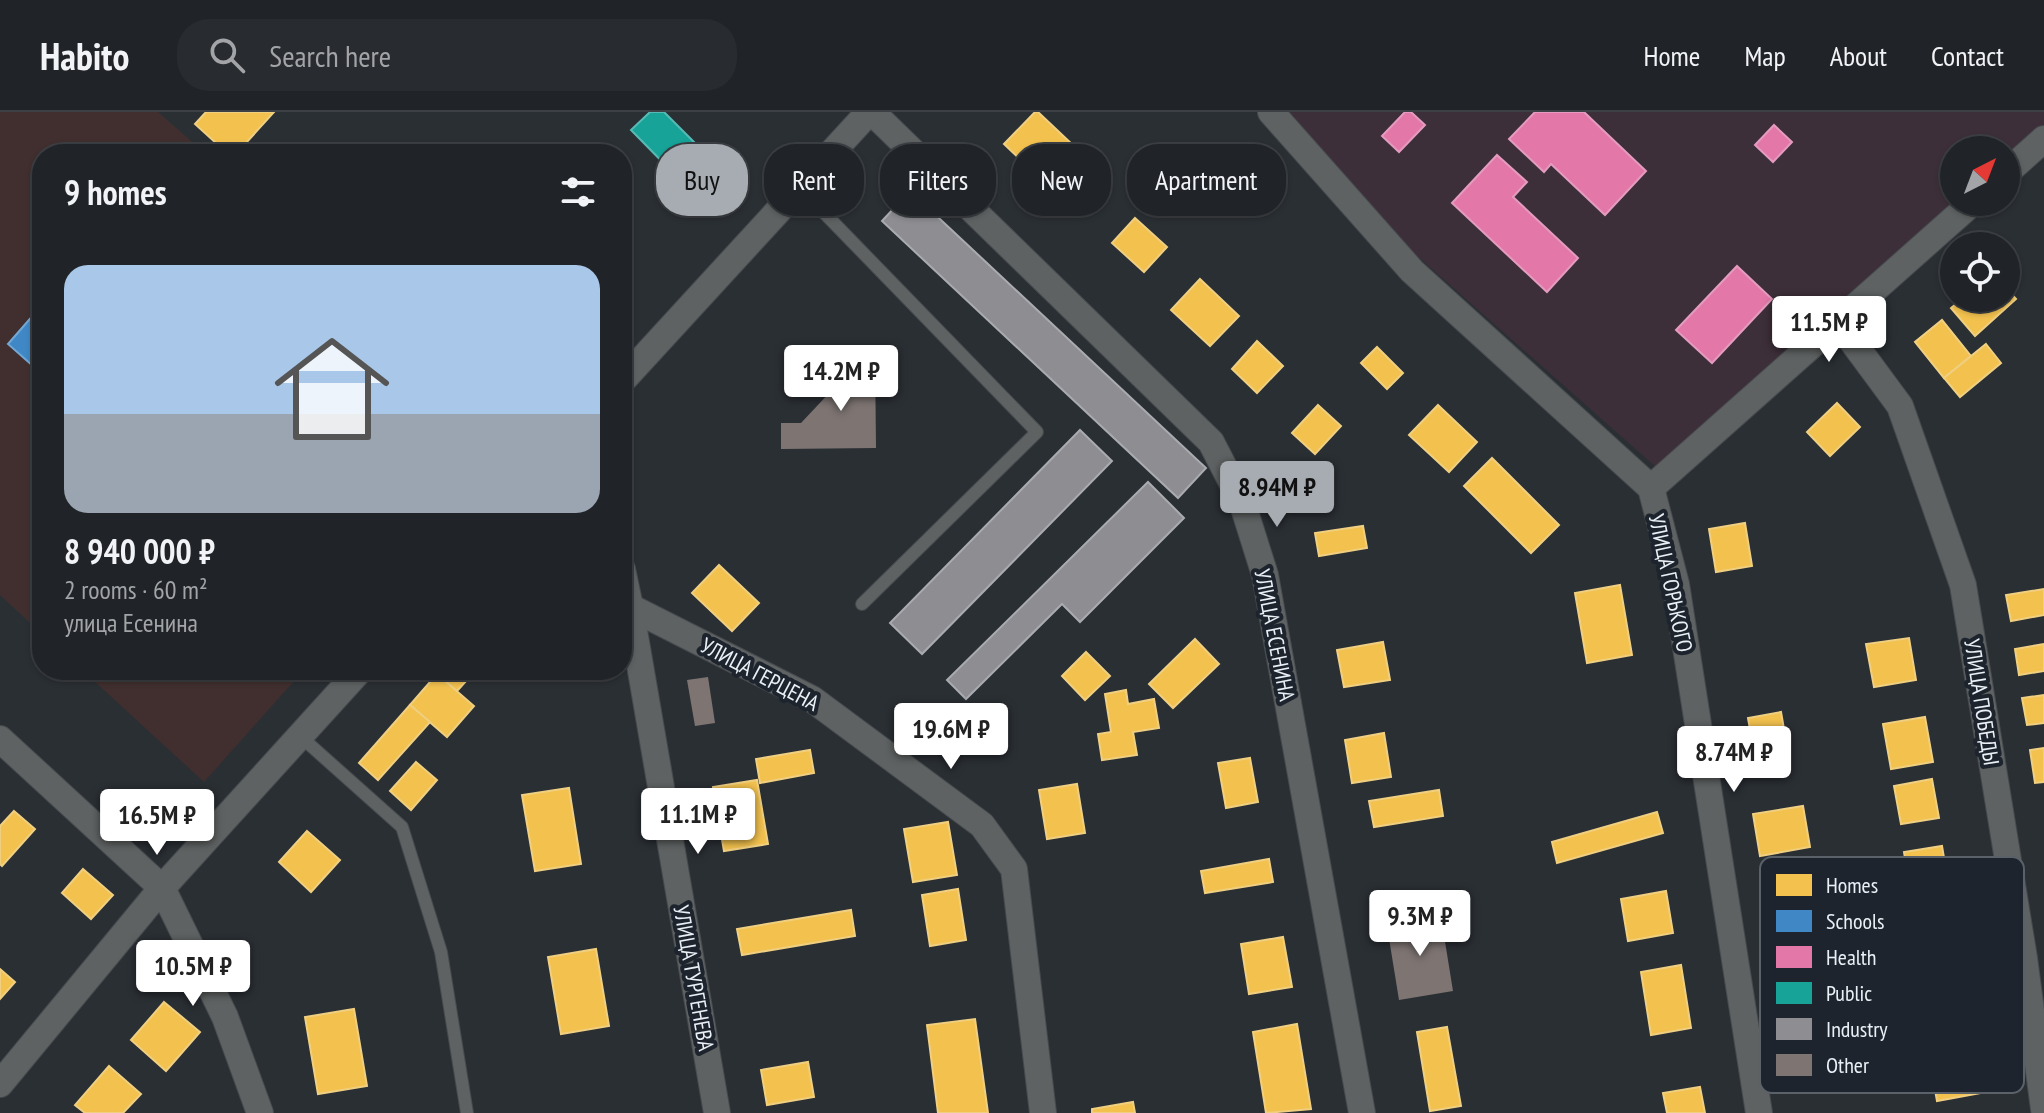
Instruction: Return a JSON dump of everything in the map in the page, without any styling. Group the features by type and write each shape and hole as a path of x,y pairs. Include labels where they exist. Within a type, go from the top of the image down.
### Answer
{"street":[{"path":"840,144 870,112"},
{"name":"УЛИЦА ЕСЕНИНА","path":"870,112 1211,442 1242,502 1265,575 1362,1113"},
{"name":"УЛИЦА ГОРЬКОГО","path":"1271,112 1412,271 1651,488 1676,584 1759,1113"},
{"path":"2020,160 2044,139"},
{"path":"632,370 773,216"},
{"path":"1651,488 1957,216"},
{"name":"УЛИЦА ПОБЕДЫ","path":"1838,322 1900,406 1963,585 2007,857"},
{"name":"УЛИЦА ГЕРЦЕНА","path":"632,608 812,699 982,825 1014,869 1043,1113"},
{"name":"УЛИЦА ТУРГЕНЕВА","path":"632,619 717,1113"},
{"path":"0,1084 162,888 351,680"},
{"path":"0,739 162,888 225,1017 260,1113"},
{"name":"УЛИЦА ПОБЕДЫ","path":"2024,958 2044,1109"}],"lane":[{"path":"827,216 1037,432 862,604"},
{"path":"300,736 402,827 441,952 467,1113"}],"shaded area":[{"path":"0,112 158,112 195,144 32,144 32,625 0,595"},
{"path":"1290,112 2044,112 2044,124 2020,145 2020,136 1940,136 1940,215 1657,468 1380,223"},
{"path":"93,680 295,680 204,782"}],"building: Homes":[{"path":"206,112 274,112 245,144 217,144 195,124"},
{"path":"1038,112 1072,144 1012,144 1012,152 1004,144"},
{"path":"1135,218 1167,247 1144,272 1112,243"},
{"path":"1200,279 1239,316 1210,346 1171,310"},
{"path":"1954,312 2002,312 1975,336"},
{"path":"1942,320 1971,356 1944,378 1915,342"},
{"path":"1257,341 1283,366 1257,393 1232,369"},
{"path":"1986,344 2001,363 1960,397 1944,378"},
{"path":"1377,347 1403,373 1387,389 1361,363"},
{"path":"1837,403 1860,427 1830,456 1807,432"},
{"path":"1318,405 1341,426 1315,454 1292,433"},
{"path":"1438,405 1477,442 1449,472 1409,435"},
{"path":"1492,458 1559,525 1531,553 1464,486"},
{"path":"1745,523 1752,566 1716,572 1709,529"},
{"path":"1363,526 1367,548 1319,556 1315,533"},
{"path":"719,565 759,603 732,631 692,593"},
{"path":"1620,585 1632,655 1587,663 1575,593"},
{"path":"2044,589 2044,615 2011,621 2006,595"},
{"path":"1909,638 1916,680 1874,687 1866,644"},
{"path":"1195,639 1219,664 1173,708 1149,684"},
{"path":"1383,642 1390,680 1344,687 1337,650"},
{"path":"2044,644 2044,671 2019,675 2015,649"},
{"path":"1086,652 1110,676 1085,700 1062,676"},
{"path":"432,680 444,680 474,706 447,737 410,705"},
{"path":"444,680 467,680 457,691"},
{"path":"1126,690 1128,704 1154,699 1159,728 1133,732 1137,755 1102,760 1098,734 1111,732 1105,694"},
{"path":"2044,695 2044,723 2027,725 2022,698"},
{"path":"410,705 430,722 378,780 359,763"},
{"path":"1781,712 1789,758 1756,764 1748,718"},
{"path":"1925,717 1933,762 1891,769 1883,724"},
{"path":"1384,733 1391,777 1352,783 1345,740"},
{"path":"2044,748 2044,782 2035,783 2030,750"},
{"path":"810,750 814,773 760,783 756,759"},
{"path":"1250,758 1258,802 1226,808 1218,763"},
{"path":"416,762 437,780 411,810 390,791"},
{"path":"1932,779 1939,818 1901,824 1894,786"},
{"path":"757,780 768,844 724,851 713,787"},
{"path":"1077,784 1085,833 1047,839 1039,790"},
{"path":"569,788 581,864 535,871 522,795"},
{"path":"1439,790 1443,816 1374,827 1369,801"},
{"path":"1803,806 1810,847 1760,856 1753,814"},
{"path":"14,811 35,829 2,866 0,826"},
{"path":"1657,812 1663,833 1557,863 1552,842"},
{"path":"948,822 957,875 913,882 904,829"},
{"path":"307,831 340,860 311,892 279,862"},
{"path":"1942,846 1944,857 1905,857 1904,852"},
{"path":"1269,859 1273,882 1205,893 1201,871"},
{"path":"83,869 113,895 91,919 62,893"},
{"path":"958,889 966,940 930,946 922,895"},
{"path":"1666,891 1673,933 1628,941 1621,899"},
{"path":"851,910 855,936 742,955 737,929"},
{"path":"1283,937 1292,987 1249,994 1241,944"},
{"path":"596,949 609,1026 561,1034 548,957"},
{"path":"1681,965 1691,1028 1651,1035 1641,972"},
{"path":"0,969 15,982 0,999"},
{"path":"164,1002 200,1032 166,1071 131,1040"},
{"path":"354,1009 367,1086 318,1094 305,1017"},
{"path":"975,1019 988,1113 938,1113 927,1025"},
{"path":"1297,1024 1311,1109 1266,1113 1253,1032"},
{"path":"1447,1027 1461,1106 1430,1111 1417,1032"},
{"path":"808,1062 814,1097 767,1105 761,1070"},
{"path":"109,1066 141,1094 123,1113 85,1113 75,1105"},
{"path":"1700,1087 1705,1113 1667,1113 1663,1093"},
{"path":"1936,1093 1981,1093 1937,1101"},
{"path":"1133,1102 1135,1113 1092,1113 1092,1109"}],"building: Schools":[{"path":"32,316 32,365 8,344"}],"building: Health":[{"path":"1405,112 1411,112 1425,125 1399,152 1382,136"},
{"path":"1535,112 1584,112 1646,171 1605,215 1551,164 1544,172 1509,139"},
{"path":"1774,125 1792,142 1773,162 1755,145"},
{"path":"1497,155 1527,182 1513,197 1578,258 1547,292 1452,203"},
{"path":"1737,266 1772,299 1712,363 1676,330"}],"building: Public":[{"path":"650,112 664,112 696,144 656,144 656,155 631,130"}],"building: Industry":[{"path":"887,216 937,216 1206,468 1178,498 882,221"},
{"path":"1080,430 1112,461 922,654 890,623"},
{"path":"1148,482 1184,518 1080,622 1062,604 966,699 947,680"}],"building: Other":[{"path":"875,353 876,448 781,449 781,423 801,423 848,373 848,354"},
{"path":"708,677 715,723 695,726 687,680"},
{"path":"1441,917 1453,991 1399,1000 1387,926"}]}
